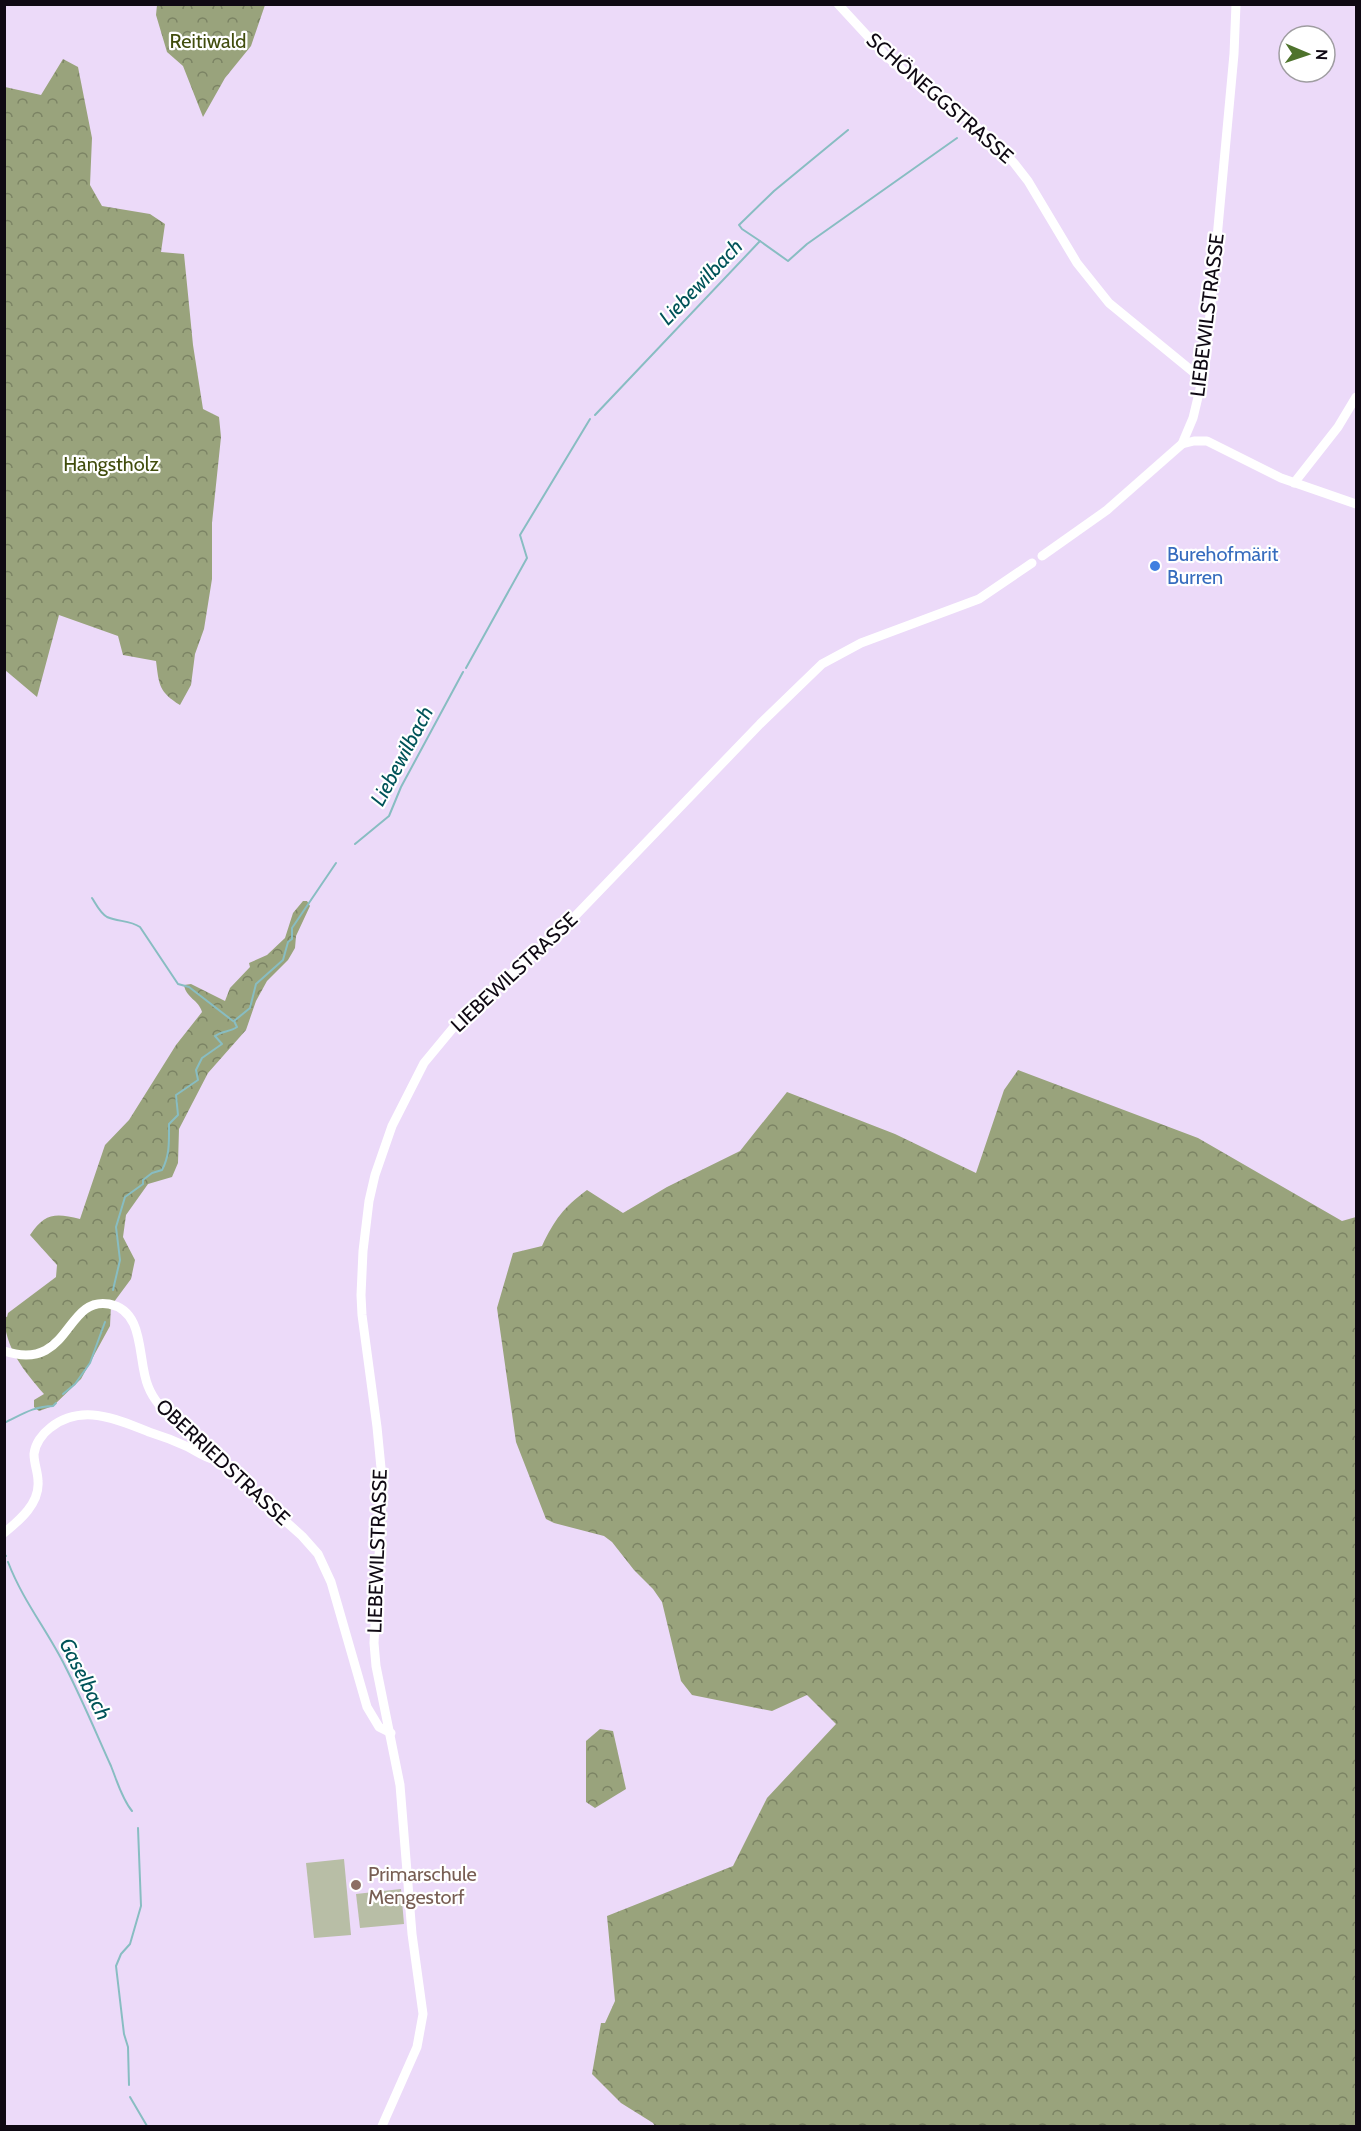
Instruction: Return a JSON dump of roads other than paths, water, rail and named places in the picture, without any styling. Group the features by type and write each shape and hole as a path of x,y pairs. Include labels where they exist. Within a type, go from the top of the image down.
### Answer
{"street":[{"name":"SCHÖNEGGSTRASSE","path":"838,4 885,55 906,74 946,100 993,141 1028,181 1077,263 1109,303 1203,380"},
{"name":"LIEBEWILSTRASSE","path":"1042,556 1107,510 1182,444 1193,418 1203,380 1234,54 1236,4"},
{"path":"1294,483 1338,427 1356,397"},
{"path":"1193,418 1196,428 1206,441 1294,483 1356,504"},
{"path":"1182,444 1206,441"},
{"name":"LIEBEWILSTRASSE","path":"382,2127 414,2056 422,2020 412,1934 400,1785 376,1666 374,1643 382,1478 362,1315 361,1276 366,1223 375,1175 392,1126 412,1085 434,1049 463,1016 554,938 760,724 822,664 861,644 980,599 1032,563"},
{"name":"OBERRIEDSTRASSE","path":"4,1351 28,1355 43,1352 56,1344 78,1315 88,1307 102,1303 120,1308 128,1315 135,1327 144,1375 154,1399 169,1416 302,1536 318,1554 331,1581 367,1707 380,1728 391,1733"},
{"path":"4,1533 27,1511 37,1496 39,1483 34,1452 39,1440 53,1425 69,1418 92,1414 109,1417 218,1460"}],"waterway":[{"path":"760,241 739,225 774,191 848,130"},
{"name":"Liebewilbach","path":"595,415 760,241 788,261 807,244 957,138"},
{"name":"Liebewilbach","path":"466,668 527,558 520,535 590,419"},
{"name":"Liebewilbach","path":"355,844 389,816 401,787 463,672"},
{"name":"Liebewilbach","path":"113,1290 120,1260 116,1227 125,1197 143,1184 143,1180 152,1173 162,1170 168,1153 169,1124 178,1115 176,1095 198,1080 196,1070 202,1058 222,1044 215,1036 237,1027 234,1021 250,1008 256,984 283,960 288,942 292,939 292,928 336,863"},
{"path":"92,898 107,917 140,927 178,984 189,987 233,1021"},
{"name":"Liebewilbach","path":"63,1394 75,1384 90,1363 105,1322"},
{"name":"Liebewilbach","path":"4,1423 28,1411 53,1406 56,1403"},
{"name":"Gaselbach","path":"8,1562 21,1590 71,1678 132,1811"},
{"name":"Gaselbach","path":"129,2085 128,2047 124,2034 116,1966 121,1954 130,1944 141,1906 138,1828"},
{"name":"Gaselbach","path":"130,2097 147,2126"}],"place":[{"name":"Burehofmärit Burren","path":"1155,566"},
{"name":"Primarschule Mengestorf","path":"356,1885"}],"park label":[{"name":"Reitiwald","path":"208,41"},
{"name":"Hängstholz","path":"111,464"}]}
